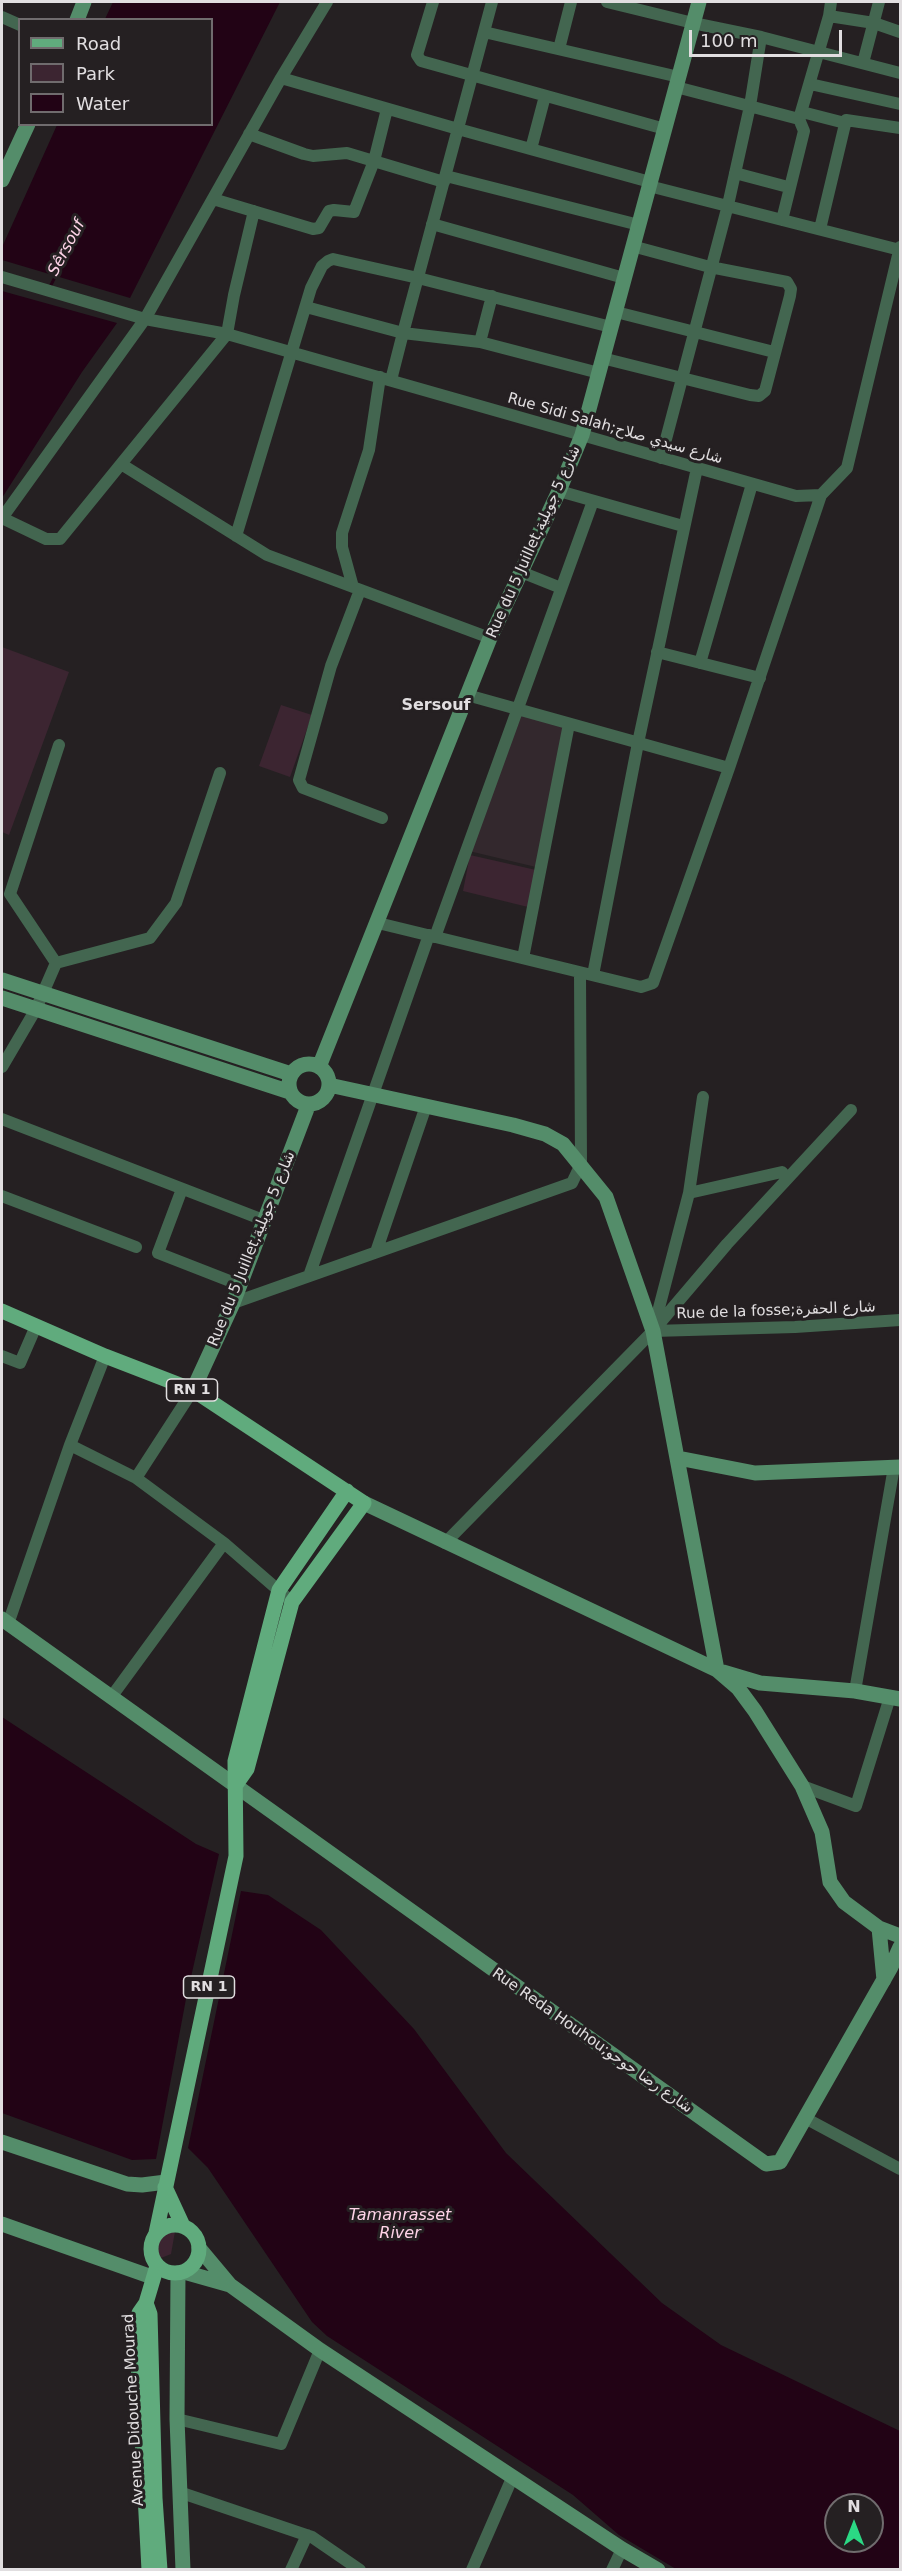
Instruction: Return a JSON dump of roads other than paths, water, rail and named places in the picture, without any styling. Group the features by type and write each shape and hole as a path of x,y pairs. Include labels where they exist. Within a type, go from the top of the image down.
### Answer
{"main road":[{"name":"RN 1","path":"2,1311 105,1356 193,1390 364,1503"},
{"name":"RN 1","path":"156,2233 236,1856 235,1761 279,1590 347,1491"},
{"path":"236,1786 247,1769 292,1602 364,1503"},
{"path":"154,2272 181,2272 197,2260 199,2248 196,2237 183,2226 165,2184"},
{"path":"146,2303 154,2272 150,2250 156,2233 165,2226 183,2226"},
{"name":"Avenue Didouche Mourad","path":"146,2303 139,2313 138,2363 149,2570"},
{"name":"Avenue Didouche Mourad","path":"146,2303 150,2314 160,2570"}],"street":[{"path":"77,18 84,2"},
{"path":"254,212 227,334 60,539 46,539 2,518 145,319 281,78 327,2"},
{"path":"433,2 418,59 665,129"},
{"path":"382,818 303,788 299,780 331,666 357,588 342,547 342,533 369,450 385,379 403,333 492,2"},
{"path":"558,49 571,2"},
{"path":"608,2 819,51 900,73"},
{"name":"Rue du 5 Juillet,شارع 5 جويلية","path":"319,1067 490,638 559,491 582,435 699,2"},
{"path":"783,220 788,187 804,131 801,115 831,2"},
{"path":"864,63 879,2"},
{"path":"829,16 874,23 900,33"},
{"path":"2,17 18,24"},
{"path":"484,32 558,49 678,82 750,106 845,123"},
{"path":"662,458 693,331 728,205 750,106 761,37"},
{"path":"281,78 650,184 900,249 847,468 821,495 760,678 653,983 641,987 378,923"},
{"path":"810,84 900,104"},
{"path":"531,149 545,96"},
{"path":"213,199 313,229 319,228 329,212 334,210 354,213 374,161 387,109"},
{"path":"820,229 845,123 849,119 900,128"},
{"path":"2,180 27,126"},
{"path":"249,134 304,154 313,156 347,153 639,225"},
{"path":"735,173 788,187"},
{"path":"432,224 624,278"},
{"path":"306,307 403,333 480,342 683,379 759,396 765,391 790,296 791,289 787,282 710,267 632,246"},
{"path":"236,536 294,352 311,288 322,266 333,259 492,296 693,331 774,352"},
{"name":"Rue Sidi Salah;شارع سيدي صلاح","path":"2,277 145,319 227,334 294,352 796,496 821,495"},
{"path":"480,342 492,296"},
{"path":"121,464 267,555 490,638"},
{"path":"593,975 638,743 697,468"},
{"path":"700,663 752,484"},
{"path":"559,491 684,526"},
{"path":"309,1276 371,1094 518,710 593,501"},
{"path":"521,572 561,588"},
{"path":"657,652 760,678"},
{"path":"467,695 729,768"},
{"path":"523,958 569,724"},
{"path":"57,963 10,894 59,745"},
{"path":"2,1067 36,1009 57,963 150,938 176,903 220,774"},
{"path":"233,1304 572,1183 581,1164 580,973"},
{"path":"2,980 291,1074"},
{"path":"2,998 290,1092"},
{"path":"301,1066 319,1067 327,1075 329,1085 325,1097 308,1106 296,1100 290,1092 289,1080 291,1074 301,1066"},
{"path":"329,1085 545,1134 563,1144 606,1197 653,1331 717,1670 738,1688 755,1711 802,1786 822,1832 830,1882 844,1902 879,1928 900,1936"},
{"path":"653,1331 689,1193 703,1097"},
{"name":"Rue du 5 Juillet,شارع 5 جويلية","path":"193,1390 233,1304 308,1106"},
{"path":"376,1252 426,1106"},
{"path":"445,1543 653,1331 727,1244 851,1110"},
{"path":"2,1119 266,1221"},
{"path":"689,1193 782,1172 787,1179"},
{"path":"182,1189 158,1253 240,1285"},
{"path":"2,1196 136,1247"},
{"name":"Rue de la fosse;شارع الحفرة","path":"653,1331 795,1327 900,1320"},
{"path":"2,1356 20,1363 36,1326"},
{"path":"105,1356 5,1621 236,1786"},
{"path":"136,1478 193,1390"},
{"path":"70,1445 136,1478 224,1544 292,1602"},
{"path":"678,1458 755,1473 897,1467 855,1690"},
{"path":"364,1503 717,1670 760,1683 855,1690 895,1698 856,1806 802,1786"},
{"path":"112,1696 224,1544"},
{"path":"755,1711 755,1696 760,1683"},
{"name":"Rue Reda Houhou;شارع رضا حوحو","path":"236,1786 766,2164 780,2162 884,1980 900,1947"},
{"path":"879,1928 884,1980"},
{"path":"805,2118 900,2169"},
{"path":"2,2142 127,2184 142,2186 165,2184"},
{"path":"2,2224 154,2272"},
{"path":"199,2248 230,2285 320,2350 622,2549 658,2570"},
{"path":"183,2570 177,2419 181,2272 230,2285"},
{"path":"177,2419 281,2444 320,2350"},
{"path":"472,2570 513,2476"},
{"path":"179,2492 307,2535 360,2570"},
{"path":"291,2570 307,2535"},
{"path":"612,2570 622,2549"}],"water":[{"path":"113,2 280,2 130,298 2,260 3,245 57,126 213,126 213,18 105,18"},
{"path":"2,291 117,323 82,372 2,498"},
{"path":"2,1717 196,1844 219,1854 186,1999 156,2159 132,2160 2,2113"},
{"name":"Tamanrasset River","path":"241,1891 268,1895 321,1930 414,2029 506,2153 662,2303 721,2345 900,2431 900,2569 676,2569 619,2535 573,2495 327,2336 312,2322 208,2168 188,2148"}],"waterway":[{"name":"Sêrsouf","path":"49,289 57,273"}],"district":[{"name":"Sersouf","path":"436,706"}]}
